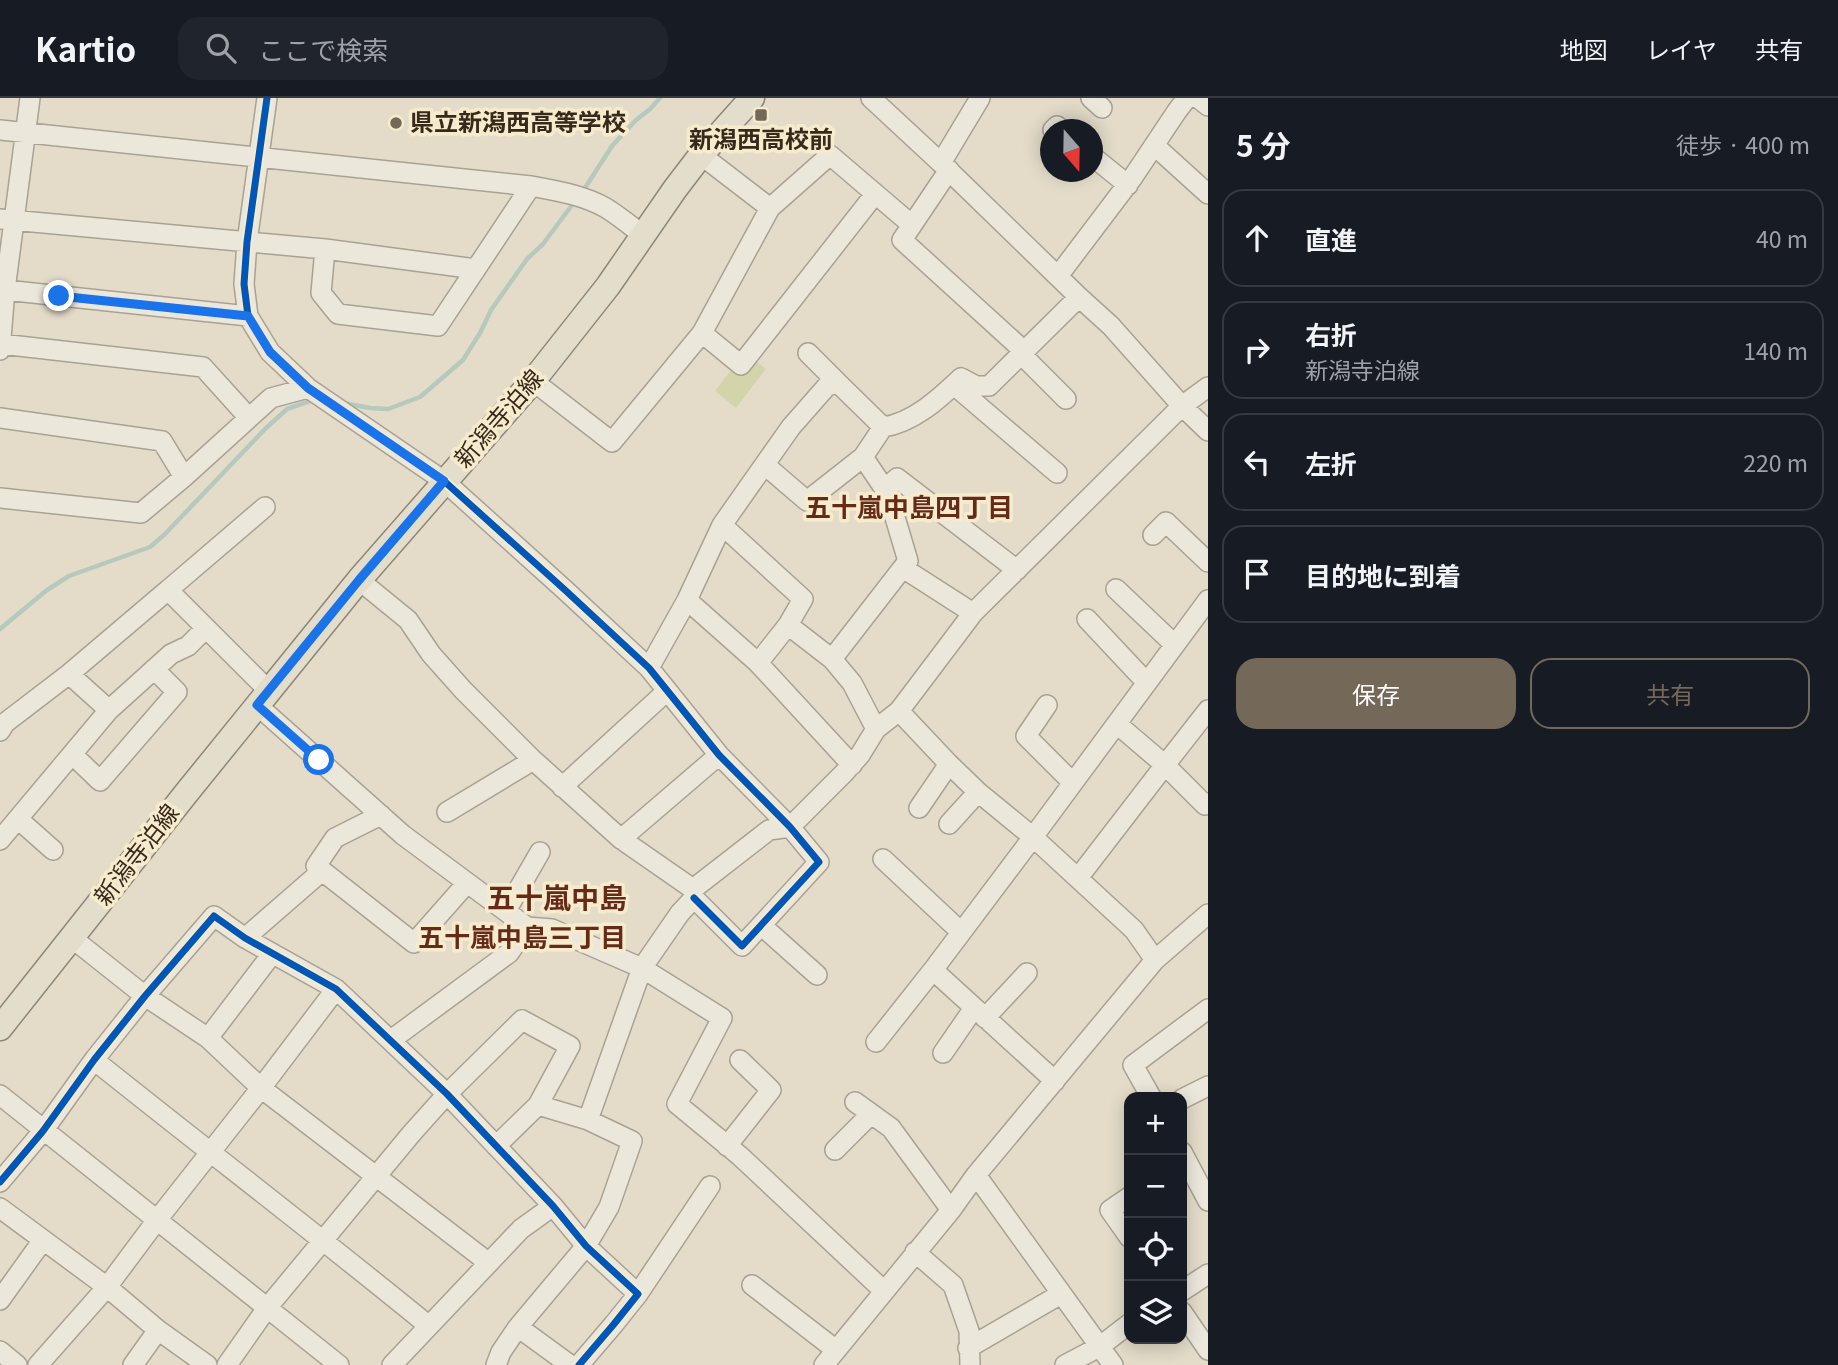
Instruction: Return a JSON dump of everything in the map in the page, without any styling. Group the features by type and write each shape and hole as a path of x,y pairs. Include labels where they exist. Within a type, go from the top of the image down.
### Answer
{"main road":[{"name":"新潟寺泊線","path":"0,1028 359,580 533,381 608,286 701,155 752,98"}],"street":[{"path":"0,350 8,220 30,98"},
{"path":"267,98 244,284 248,316 270,352 308,388 444,481 649,668 719,755 789,827 818,862 742,946 693,893 621,839 532,759 463,690 418,637 408,620 359,580"},
{"path":"871,98 1111,326 1182,406 1208,431"},
{"path":"980,98 902,240 1022,353 1066,399"},
{"path":"1058,276 1128,185 1187,98"},
{"path":"1198,98 1208,106"},
{"path":"0,130 531,186 588,200 608,209 643,235"},
{"path":"1155,146 1208,194"},
{"path":"701,155 770,208"},
{"path":"533,381 612,442 702,333 770,208 830,155 912,225"},
{"path":"1103,164 1128,185"},
{"path":"325,249 321,293 338,314 438,327 531,186"},
{"path":"702,333 741,365 875,194"},
{"path":"8,220 325,249 476,269"},
{"path":"5,290 248,316"},
{"path":"808,353 883,427 894,426 914,416 961,378 976,386 989,386 1079,297"},
{"path":"1,344 203,367 248,418"},
{"path":"649,668 687,600 722,525 791,427 827,386 838,383"},
{"path":"954,385 1057,473"},
{"path":"588,1120 642,968 693,893 769,830 789,827 852,765 876,729 899,711 973,614 1182,406 1208,387"},
{"path":"0,498 141,513 271,398 308,388"},
{"path":"0,418 162,441 184,477"},
{"path":"765,465 807,501 863,457 883,427"},
{"path":"832,659 908,561 888,494 863,457"},
{"path":"885,489 897,478 1017,570"},
{"path":"0,731 5,723 69,674 265,507"},
{"path":"1153,535 1166,522 1208,562"},
{"path":"722,525 803,599 788,625 758,663"},
{"path":"903,568 973,614"},
{"path":"1116,589 1175,645"},
{"path":"168,590 206,628 263,698 403,835 527,927 552,929 642,968 722,1018 677,1104 795,1207 884,1291"},
{"path":"687,600 758,663 852,765"},
{"path":"876,1042 933,970 1175,645 1205,612"},
{"path":"1087,619 1147,683"},
{"path":"788,625 832,659 852,683 876,729"},
{"path":"0,840 109,710 171,654 188,646 206,628"},
{"path":"73,755 100,781 177,692 154,669"},
{"path":"69,674 109,710"},
{"path":"562,787 667,691"},
{"path":"1047,705 1026,736 1073,783"},
{"path":"1078,878 1208,710"},
{"path":"899,711 949,765 1033,837 1134,930 1155,960"},
{"path":"1117,724 1165,765 1205,805 1208,803"},
{"path":"621,839 719,755"},
{"path":"447,812 532,759"},
{"path":"919,808 949,765"},
{"path":"949,824 978,792"},
{"path":"381,815 335,838 316,866 414,943 467,883"},
{"path":"18,819 53,850"},
{"path":"506,911 540,852"},
{"path":"883,859 961,932"},
{"path":"245,938 322,871"},
{"path":"752,1285 830,1357 951,1210 976,1175 1155,960 1208,914"},
{"path":"0,1182 43,1131 94,1060 145,996 214,916 245,938 336,989 447,1094 553,1206 586,1246 638,1294"},
{"path":"761,925 817,975"},
{"path":"390,1041 509,953 527,927"},
{"path":"72,937 145,996 208,1038 261,1088 489,1263"},
{"path":"208,1038 272,954"},
{"path":"933,970 1055,1081"},
{"path":"943,1053 980,1013 1027,973"},
{"path":"38,1365 107,1287 336,989"},
{"path":"1148,1092 1133,1065 1208,1009"},
{"path":"227,1365 267,1308 376,1176 447,1094 522,1020 570,1046 538,1105 496,1146"},
{"path":"94,1060 210,1153 324,1239 429,1326"},
{"path":"727,1146 771,1090 740,1060"},
{"path":"1187,1097 1208,1087"},
{"path":"0,1095 340,1365"},
{"path":"496,1365 501,1352 518,1327 586,1246 609,1207 632,1141 588,1120 538,1105"},
{"path":"835,1150 863,1108 891,1128 951,1210"},
{"path":"1190,1160 1208,1201"},
{"path":"976,1175 1113,1365"},
{"path":"579,1365 638,1294 710,1186"},
{"path":"1124,1200 1110,1209 1124,1230"},
{"path":"392,1365 521,1229 553,1206"},
{"path":"0,1208 207,1365"},
{"path":"0,1300 43,1240"},
{"path":"915,1252 953,1285 969,1331 969,1357"},
{"path":"1187,1288 1208,1275"},
{"path":"969,1357 1061,1294"},
{"path":"1187,1319 1208,1350"},
{"path":"518,1327 570,1365"},
{"path":"1065,1365 1099,1347 1124,1328"},
{"path":"133,1365 158,1330"},
{"path":"0,1351 17,1365"}],"green space":[{"path":"752,358 766,369 736,408 715,391 732,369"}],"waterway":[{"path":"583,191 612,146 660,98"},
{"path":"344,403 388,409 420,397 463,360 491,310 527,259 543,244 575,201"},
{"path":"0,629 47,590 69,576 150,547 287,409 315,401"}],"cycle path":[{"path":"267,98 247,242 244,284 248,316 270,352 308,388 444,481 649,668 719,755 790,827 819,862 742,946 694,898"},
{"path":"0,1182 43,1131 94,1060 145,996 214,916 245,938 336,989 447,1094 553,1206 586,1246 638,1294 579,1365"}],"place":[{"name":"新潟西高校前","path":"761,115"},
{"name":"県立新潟西高等学校","path":"396,123"}],"district":[{"name":"五十嵐中島四丁目","path":"909,508"},
{"name":"五十嵐中島","path":"557,898"},
{"name":"五十嵐中島三丁目","path":"522,938"}],"route":[{"path":"59,296 248,316 270,352 308,388 444,481 257,705 319,760"}]}
